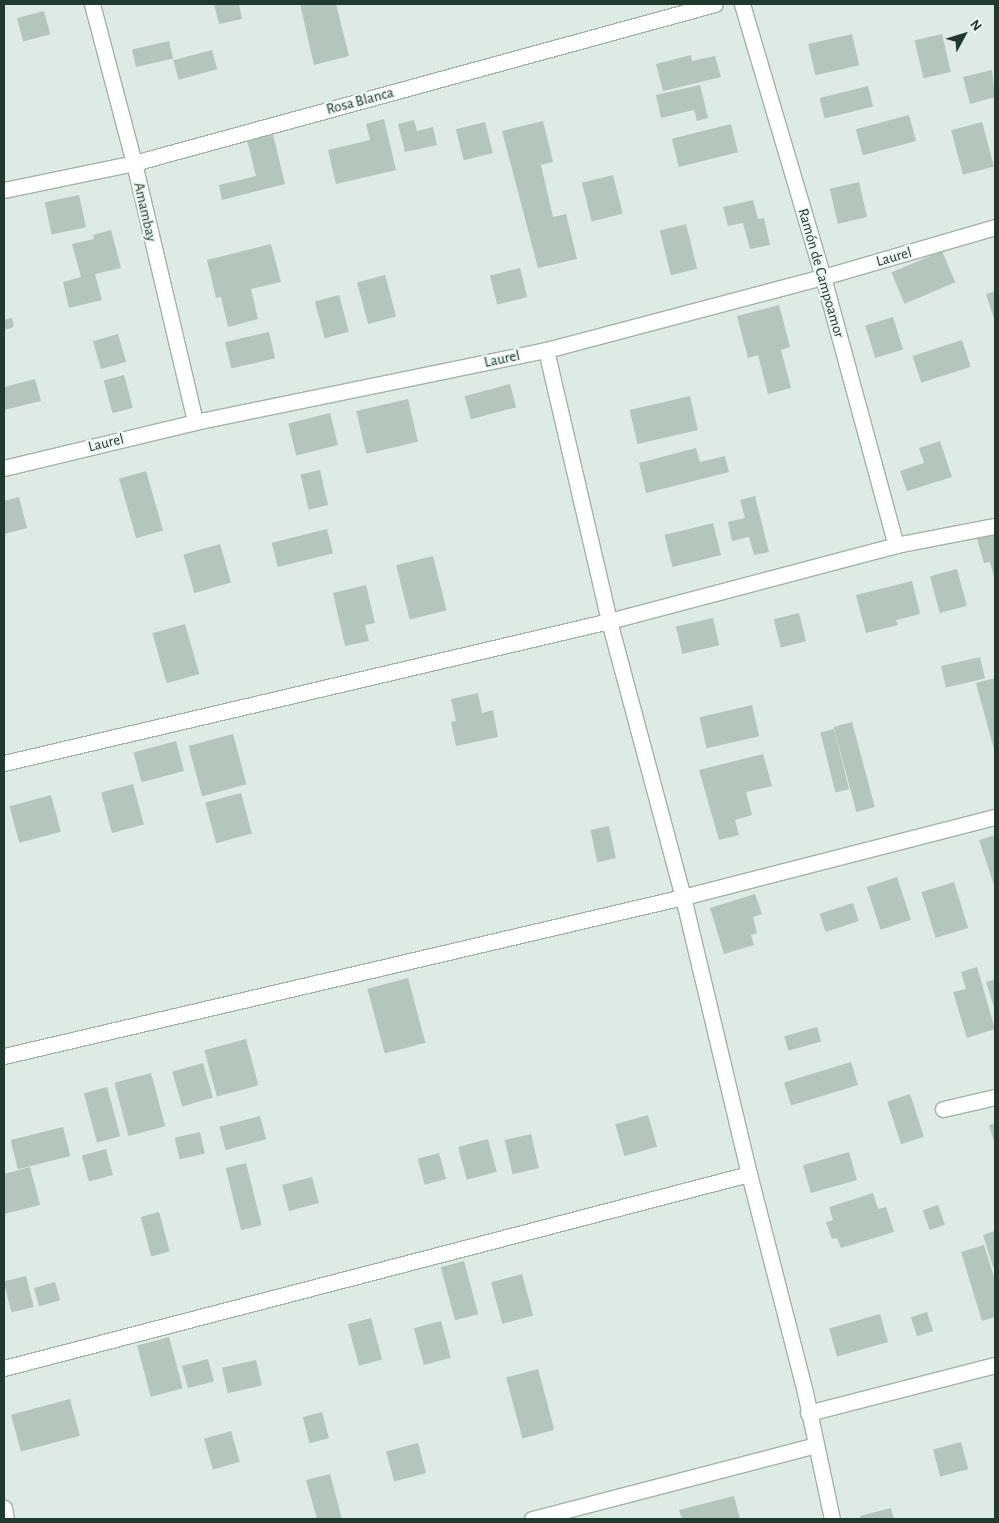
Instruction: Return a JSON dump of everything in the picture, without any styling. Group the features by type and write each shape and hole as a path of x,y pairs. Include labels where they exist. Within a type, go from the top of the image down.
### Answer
{"street":[{"name":"Amambay","path":"92,4 134,163 195,422"},
{"name":"Rosa Blanca","path":"4,190 134,163 715,4"},
{"name":"Ramón de Campoamor","path":"742,4 824,277 896,544"},
{"name":"Laurel","path":"4,468 195,422 546,350 824,277 995,227"},
{"path":"546,350 609,621 683,897 816,1445 832,1519"},
{"path":"4,763 609,621 896,544 995,526"},
{"path":"4,1056 683,897 995,817"},
{"path":"943,1109 995,1097"},
{"path":"4,1368 749,1174"},
{"path":"808,1413 995,1364"},
{"path":"532,1519 816,1445"},
{"path":"4,1508 6,1519"}],"building":[{"path":"214,4 239,4 242,19 219,24"},
{"path":"300,4 336,4 349,56 314,65"},
{"path":"44,11 50,34 23,41 17,18"},
{"path":"852,34 859,65 815,75 808,44"},
{"path":"942,34 951,72 923,78 915,40"},
{"path":"169,41 173,59 136,67 132,50"},
{"path":"212,50 217,69 179,80 173,60"},
{"path":"691,55 692,61 715,56 721,77 663,91 656,64"},
{"path":"992,70 995,97 970,104 963,77"},
{"path":"700,85 708,118 697,121 694,110 661,118 656,95"},
{"path":"868,86 873,106 825,118 819,98"},
{"path":"909,115 916,141 863,155 856,129"},
{"path":"384,119 396,170 336,184 328,150 370,140 366,124"},
{"path":"414,120 417,131 433,127 437,145 405,152 398,124"},
{"path":"543,121 553,162 541,165 553,217 566,214 577,259 538,268 502,131"},
{"path":"485,122 493,153 464,160 456,129"},
{"path":"982,122 994,166 963,175 951,130"},
{"path":"731,124 738,152 679,167 672,139"},
{"path":"273,134 285,184 222,200 219,185 256,176 247,140"},
{"path":"613,175 623,214 592,222 582,183"},
{"path":"859,182 867,217 838,224 830,189"},
{"path":"79,195 86,227 52,235 45,202"},
{"path":"753,200 758,219 764,218 770,245 750,249 743,223 728,226 723,207"},
{"path":"686,224 697,269 671,275 660,231"},
{"path":"111,230 121,268 95,274 102,300 69,308 63,282 81,277 72,244 94,239 93,235"},
{"path":"271,244 281,282 251,289 258,319 228,327 221,297 216,298 207,260"},
{"path":"942,251 955,282 905,304 891,272"},
{"path":"520,268 527,297 497,305 490,275"},
{"path":"385,275 396,317 368,324 357,283"},
{"path":"995,291 995,322 986,294"},
{"path":"339,295 349,332 325,338 315,301"},
{"path":"779,305 790,347 781,350 791,388 768,394 758,355 748,358 737,316"},
{"path":"893,317 903,350 875,358 865,325"},
{"path":"12,318 14,327 4,330 4,320"},
{"path":"269,332 275,358 231,368 225,342"},
{"path":"118,334 126,362 101,369 93,341"},
{"path":"962,340 971,367 921,383 913,356"},
{"path":"124,375 133,408 113,413 104,380"},
{"path":"35,379 41,401 4,410 4,387"},
{"path":"510,384 516,407 471,419 465,396"},
{"path":"690,396 698,430 637,444 630,410"},
{"path":"408,399 418,442 366,454 356,411"},
{"path":"330,413 338,445 296,455 288,423"},
{"path":"940,441 952,477 907,491 900,471 924,463 919,448"},
{"path":"696,448 700,462 725,456 729,472 646,493 639,463"},
{"path":"320,470 328,505 309,510 301,474"},
{"path":"146,471 163,531 136,538 119,479"},
{"path":"755,496 769,552 754,555 749,537 732,541 728,522 745,518 740,500"},
{"path":"19,497 27,528 4,534 4,501"},
{"path":"713,523 721,555 672,567 664,535"},
{"path":"327,529 333,553 278,567 272,543"},
{"path":"995,530 995,581 990,562 984,563 976,535"},
{"path":"220,544 231,582 194,593 183,554"},
{"path":"433,556 447,610 410,620 396,565"},
{"path":"957,569 967,606 940,613 930,576"},
{"path":"912,581 920,614 896,620 898,625 866,633 856,595"},
{"path":"366,585 375,623 365,625 369,641 345,646 333,593"},
{"path":"799,613 806,641 781,647 774,619"},
{"path":"713,618 719,645 682,654 676,627"},
{"path":"185,624 199,674 167,683 152,633"},
{"path":"980,657 985,678 946,687 941,666"},
{"path":"995,678 995,753 976,683"},
{"path":"478,693 482,713 493,710 498,737 456,746 451,722 456,721 451,699"},
{"path":"752,705 759,736 707,748 699,717"},
{"path":"852,722 875,807 856,812 834,727"},
{"path":"834,729 849,789 835,793 820,732"},
{"path":"233,734 246,784 202,796 189,746"},
{"path":"176,741 184,771 142,782 133,752"},
{"path":"763,754 772,786 746,792 752,815 735,820 739,835 719,840 699,770"},
{"path":"133,784 144,825 112,833 101,793"},
{"path":"241,793 252,834 216,843 205,803"},
{"path":"51,795 61,832 19,843 9,806"},
{"path":"609,826 616,858 597,862 590,830"},
{"path":"995,835 995,888 979,840"},
{"path":"897,877 911,920 880,930 867,887"},
{"path":"954,882 968,928 936,938 921,892"},
{"path":"755,894 762,914 753,917 757,933 751,935 754,945 724,954 710,908"},
{"path":"853,903 859,921 826,932 820,914"},
{"path":"977,967 995,1029 967,1038 953,992 966,989 961,972"},
{"path":"408,978 425,1043 385,1054 367,989"},
{"path":"995,979 995,1011 986,982"},
{"path":"817,1027 821,1041 788,1051 784,1036"},
{"path":"246,1039 258,1085 217,1096 204,1050"},
{"path":"851,1062 858,1085 791,1105 784,1082"},
{"path":"203,1063 213,1098 182,1106 172,1072"},
{"path":"151,1073 165,1126 129,1136 114,1083"},
{"path":"107,1087 120,1136 97,1142 84,1093"},
{"path":"910,1094 924,1137 901,1144 887,1101"},
{"path":"648,1115 657,1147 624,1156 615,1124"},
{"path":"260,1116 266,1139 226,1150 219,1127"},
{"path":"995,1123 995,1145 989,1125"},
{"path":"63,1127 70,1156 18,1169 11,1140"},
{"path":"200,1132 205,1153 180,1159 175,1138"},
{"path":"531,1134 539,1168 513,1174 505,1140"},
{"path":"488,1139 497,1172 467,1180 458,1147"},
{"path":"106,1149 113,1175 89,1182 82,1155"},
{"path":"849,1152 857,1180 811,1193 803,1165"},
{"path":"439,1153 446,1179 425,1185 418,1159"},
{"path":"246,1163 261,1225 241,1230 226,1168"},
{"path":"30,1167 40,1205 4,1214 4,1174"},
{"path":"312,1177 319,1203 289,1211 282,1185"},
{"path":"873,1193 878,1209 886,1207 894,1232 841,1248 837,1238 832,1239 826,1222 833,1220 829,1207"},
{"path":"938,1205 945,1225 930,1230 923,1210"},
{"path":"159,1212 170,1252 151,1257 141,1217"},
{"path":"995,1231 995,1267 993,1267 983,1235"},
{"path":"984,1245 995,1280 995,1317 982,1321 961,1252"},
{"path":"464,1261 478,1314 455,1320 441,1267"},
{"path":"522,1274 533,1316 502,1324 491,1282"},
{"path":"26,1276 34,1307 11,1313 4,1281"},
{"path":"55,1282 60,1300 39,1306 34,1288"},
{"path":"927,1312 933,1331 917,1336 911,1317"},
{"path":"880,1314 888,1342 837,1356 829,1329"},
{"path":"371,1318 382,1360 359,1366 348,1324"},
{"path":"441,1321 451,1358 424,1365 414,1328"},
{"path":"169,1337 183,1388 151,1397 137,1346"},
{"path":"208,1359 214,1381 188,1388 182,1366"},
{"path":"256,1360 262,1385 228,1393 222,1368"},
{"path":"538,1369 554,1430 522,1438 506,1378"},
{"path":"70,1399 80,1436 21,1451 11,1415"},
{"path":"322,1412 329,1438 310,1443 303,1417"},
{"path":"231,1431 240,1462 213,1469 204,1439"},
{"path":"961,1442 968,1469 940,1477 933,1450"},
{"path":"418,1443 426,1473 394,1481 386,1452"},
{"path":"330,1474 342,1519 317,1519 306,1480"},
{"path":"734,1496 740,1519 682,1519 679,1510"},
{"path":"891,1508 894,1519 861,1519 860,1516"}]}
